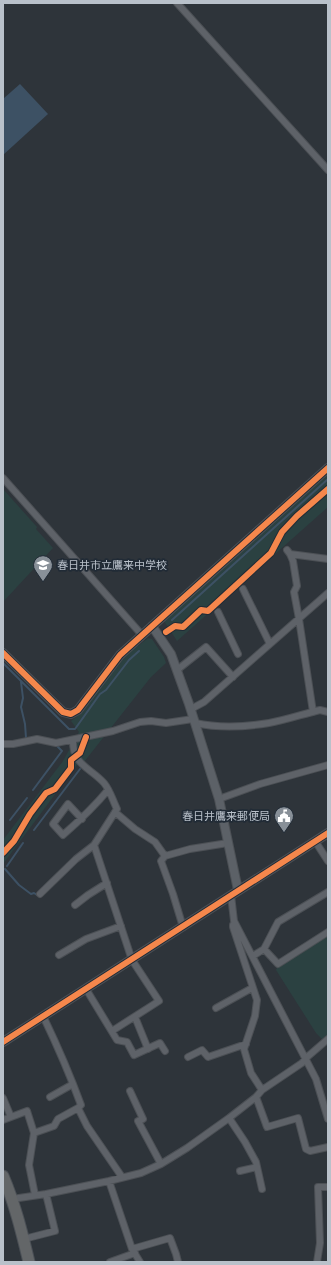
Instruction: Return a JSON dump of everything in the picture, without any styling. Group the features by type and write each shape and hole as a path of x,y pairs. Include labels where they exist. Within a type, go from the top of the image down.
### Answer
{"highway":[{"path":"3,1177 12,1199 29,1262"}],"street":[{"path":"177,3 328,170"},
{"path":"3,654 63,712 71,714 78,710 120,655 328,468"},
{"path":"3,478 142,635"},
{"path":"313,712 294,592 297,586 289,552 328,559"},
{"path":"243,589 268,642"},
{"path":"191,709 204,702 328,593"},
{"path":"218,612 238,654"},
{"path":"152,626 171,654 191,709 219,799 228,843 234,893 233,927 257,1000 255,1016 244,1049 251,1073 262,1090"},
{"path":"177,670 187,664 206,647 233,677"},
{"path":"3,744 13,744 37,739 56,743 113,731 140,722 151,721 166,723 194,721 211,726 249,725 268,723 320,710 328,712"},
{"path":"40,894 76,859 94,845 117,809 105,784 80,763 74,753 73,740"},
{"path":"219,799 260,784 328,765"},
{"path":"82,819 68,804 53,824 63,835 82,819 95,806 108,790"},
{"path":"115,812 135,829 155,842 165,856"},
{"path":"3,1042 328,833"},
{"path":"316,841 328,861"},
{"path":"183,927 173,894 160,861 165,856 190,849 228,843"},
{"path":"94,845 132,960 159,1001 112,1031"},
{"path":"75,905 107,883"},
{"path":"253,956 264,949 278,922 328,892"},
{"path":"234,921 316,1079 328,1119"},
{"path":"59,955 86,939 121,926"},
{"path":"264,949 278,964 328,932"},
{"path":"216,1008 252,988"},
{"path":"86,989 117,1040 127,1042 134,1055 160,1043 165,1051"},
{"path":"34,1133 54,1126 58,1119 81,1105 60,1051 43,1016"},
{"path":"135,1017 148,1049"},
{"path":"12,1199 46,1194 108,1181 141,1173 161,1164 187,1148 229,1118 256,1097 262,1090 302,1063 328,1039"},
{"path":"188,1057 202,1050 208,1057 246,1044"},
{"path":"50,1097 73,1084"},
{"path":"130,1091 143,1119 138,1121 161,1164"},
{"path":"256,1097 268,1127 298,1118 306,1148 310,1151 328,1147"},
{"path":"3,1098 11,1117"},
{"path":"78,1108 87,1126 122,1177"},
{"path":"3,1120 27,1111 34,1133 29,1165 35,1195"},
{"path":"229,1118 256,1162 262,1188"},
{"path":"240,1172 257,1167"},
{"path":"108,1181 134,1251 140,1262"},
{"path":"317,1262 320,1243 318,1187 328,1187"},
{"path":"24,1239 55,1231 46,1194"},
{"path":"110,1262 134,1251 170,1238 178,1262"}],"green space":[{"path":"328,474 328,507 177,641 164,621"},
{"path":"3,489 37,527 36,529 53,548 3,602"},
{"path":"148,638 152,639 164,657 166,663 151,677 84,762 77,765 3,864 3,840 63,761 79,732 71,721 80,714 136,644 138,646"},
{"path":"328,935 328,1036 322,1039 316,1033 276,970 278,966"}],"water":[{"path":"20,84 48,114 3,155 3,99"}],"waterway":[{"path":"172,620 328,479"},
{"path":"3,663 69,729 75,729 100,694 106,690 129,660 139,651"},
{"path":"21,682 23,698 21,707 25,724 26,738"},
{"path":"33,790 62,751 57,746"},
{"path":"34,830 80,769"},
{"path":"10,820 27,798"},
{"path":"7,866 23,843"},
{"path":"5,869 19,885 31,894 34,893 37,895"}],"cycle path":[{"path":"3,653 63,712 71,714 78,710 120,655 328,468"},
{"path":"166,632 175,626 183,627 201,610 208,611 271,553 282,532 297,516 328,489"},
{"path":"3,853 14,841 30,814 46,793 55,789 71,768 71,760 80,753 86,737"},
{"path":"3,1042 328,833"}],"place":[{"name":"春日井市立鷹来中学校","path":"43,582"},
{"name":"春日井鷹来郵便局","path":"284,833"}]}
